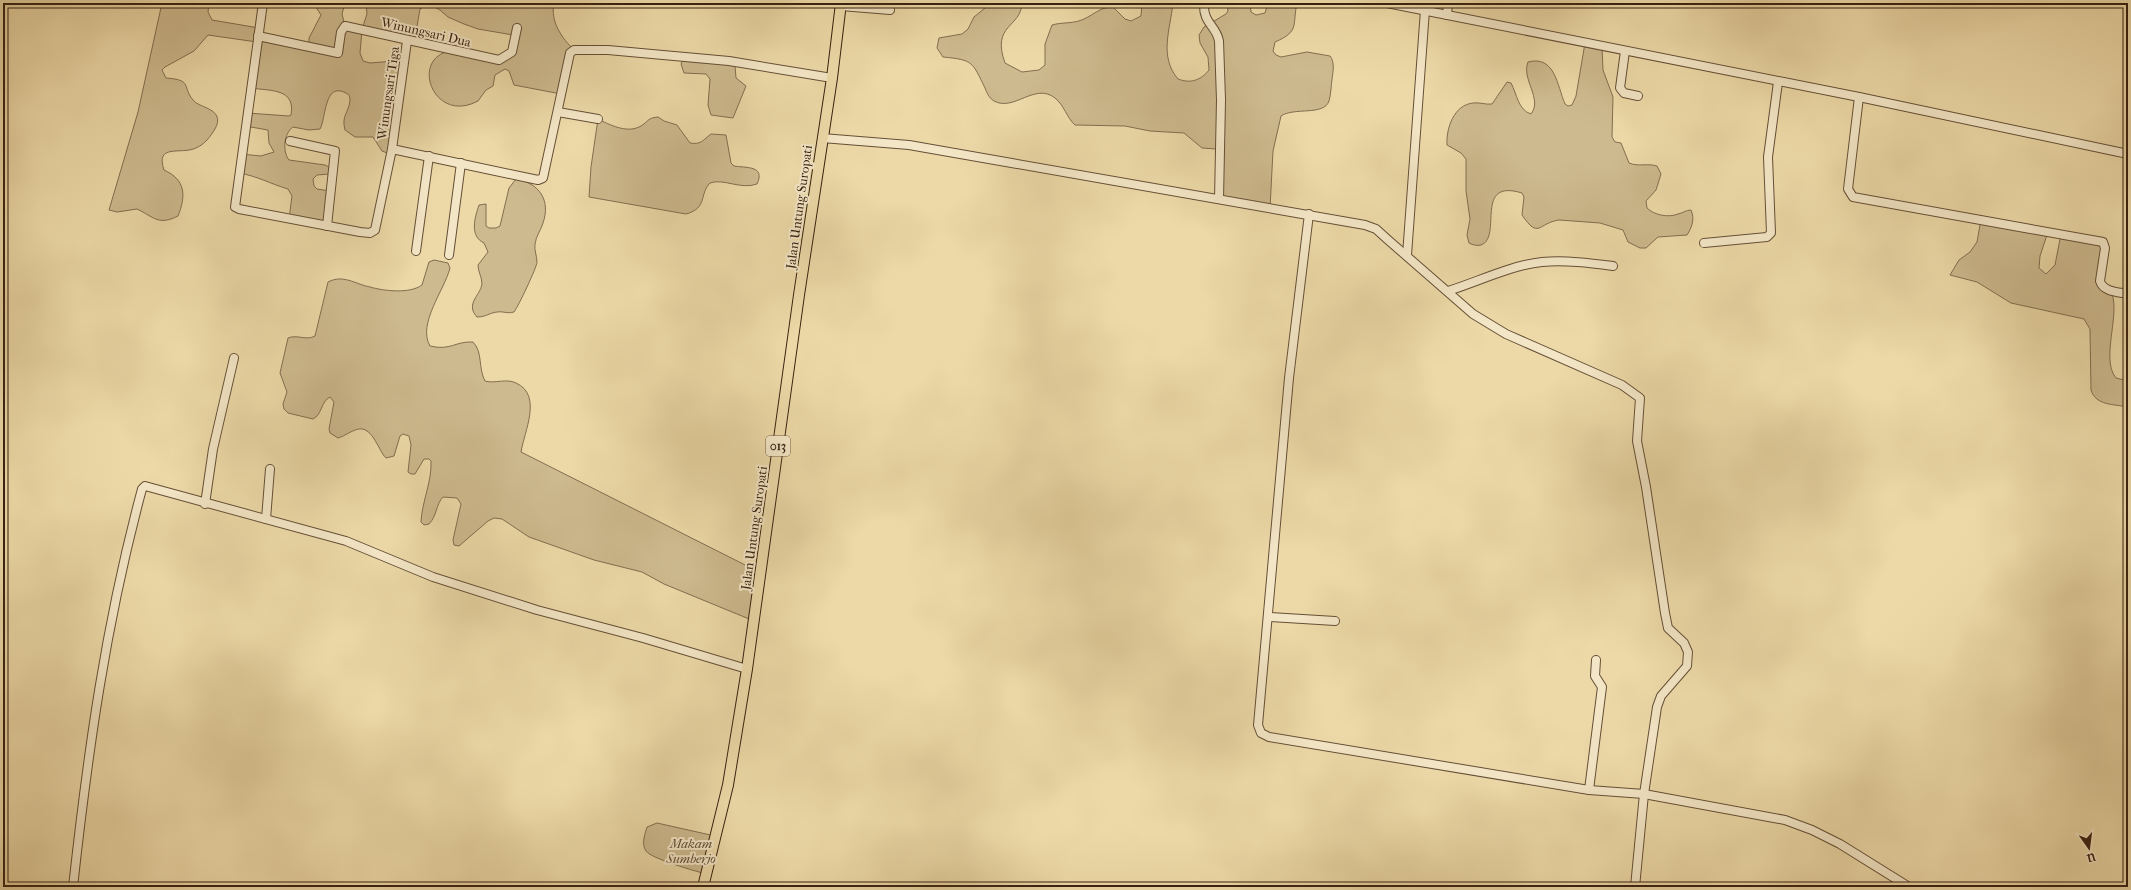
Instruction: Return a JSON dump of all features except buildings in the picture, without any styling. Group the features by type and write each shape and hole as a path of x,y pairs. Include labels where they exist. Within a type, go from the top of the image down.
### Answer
{"main road":[{"name":"Jalan Untung Suropati","path":"703,887 728,785 747,669 822,138 832,78 841,4"}],"street":[{"path":"258,36 263,3"},
{"path":"1204,3 1206,19 1218,34 1219,42 1221,100 1220,199"},
{"path":"1387,3 1859,97 2128,154"},
{"path":"1447,14 1448,3"},
{"path":"841,4 890,10"},
{"path":"1407,255 1425,10"},
{"name":"Winungsari Dua","path":"258,36 338,53 341,32 345,26 407,41 499,60 512,52 518,28"},
{"name":"Winungsari Tiga","path":"258,36 235,207 327,226 370,233 375,230 392,149 407,41"},
{"path":"392,149 538,180 543,178 570,53 580,49 728,61 832,78"},
{"path":"1625,51 1620,88 1624,93 1638,96"},
{"path":"1704,243 1767,237 1771,233 1768,157 1778,82"},
{"path":"1859,97 1848,189 1853,197 2103,242 2105,248 2100,281 2101,286 2105,289 2128,294"},
{"path":"558,112 598,119"},
{"path":"822,138 909,145 1309,214 1370,227 1407,255 1473,314 1506,334 1622,385 1640,398 1637,441 1646,487 1665,613 1668,628 1684,643 1688,652 1687,666 1661,696 1657,707 1644,794 1635,887"},
{"path":"290,141 335,151 327,226"},
{"path":"416,251 430,156"},
{"path":"449,255 461,163"},
{"path":"1309,214 1289,378 1269,617 1258,725 1261,733 1265,735 1589,790 1644,794 1785,820 1812,830 1840,844 1909,887"},
{"path":"1448,292 1528,264 1544,262 1585,263 1613,266"},
{"path":"205,504 213,449 234,358"},
{"path":"266,519 270,469"},
{"path":"73,887 83,795 98,685 129,533 142,489 145,486 150,486 205,504 346,541 433,577 530,608 643,638 747,669"},
{"path":"1269,617 1335,621"},
{"path":"1589,790 1602,687 1594,676 1596,660"}],"green space":[{"path":"162,3 209,3 208,12 212,20 259,28 258,36 309,47 309,38 321,15 314,4 303,3 345,3 342,14 345,26 362,29 367,14 366,3 554,3 553,10 555,23 561,35 574,50 561,94 514,85 509,71 505,69 495,75 493,86 486,90 478,101 463,106 450,105 440,99 433,89 429,78 430,68 436,58 446,52 499,60 507,56 513,35 478,29 464,24 448,17 440,10 429,4 420,9 415,38 362,30 360,53 363,61 370,63 395,61 403,68 390,154 382,151 373,137 355,137 345,130 344,121 350,98 347,93 339,91 334,92 330,96 320,129 309,130 293,127 288,133 285,142 285,152 289,160 325,165 333,169 329,174 317,175 313,179 314,186 317,189 330,191 327,226 289,219 292,196 288,189 239,173 241,154 261,156 274,152 269,143 268,130 245,126 247,113 289,116 291,115 290,100 286,95 280,92 251,88 257,42 208,35 194,51 162,70 166,78 184,82 190,96 194,101 215,113 218,122 215,129 205,142 196,148 166,153 163,156 162,162 164,170 177,179 183,195 181,209 178,216 171,219 161,220 137,209 117,212 109,210 138,112"},
{"path":"991,3 1022,3 1017,17 1004,33 1002,50 1005,63 1022,72 1039,70 1045,65 1045,44 1052,25 1080,21 1101,9 1108,7 1113,7 1125,19 1131,21 1141,16 1142,3 1173,3 1167,43 1169,62 1172,71 1178,79 1191,81 1199,79 1209,70 1208,57 1200,43 1199,35 1204,27 1226,14 1228,11 1227,3 1250,3 1251,12 1256,15 1265,13 1268,3 1297,3 1294,27 1292,31 1275,42 1273,51 1276,55 1281,57 1307,52 1330,56 1333,61 1333,67 1329,101 1326,106 1315,110 1287,113 1281,116 1273,151 1270,208 1219,199 1216,149 1202,148 1184,133 1150,131 1125,126 1075,125 1058,101 1047,94 1040,93 1009,103 1002,103 992,100 987,94 971,64 961,59 943,57 937,48 939,38 962,34 968,29 974,17"},
{"path":"1585,43 1602,47 1603,70 1613,97 1612,137 1615,142 1621,143 1629,163 1636,165 1657,166 1661,174 1656,190 1646,201 1647,208 1653,212 1666,216 1680,214 1691,210 1693,220 1689,232 1687,235 1658,237 1646,248 1640,248 1628,242 1623,230 1600,223 1559,220 1536,228 1532,227 1522,215 1524,197 1522,193 1507,191 1498,194 1493,201 1490,231 1487,240 1481,245 1469,243 1467,235 1470,219 1466,191 1466,159 1461,153 1447,145 1448,132 1452,118 1461,108 1466,105 1473,103 1492,104 1507,82 1511,83 1523,109 1531,114 1535,102 1527,75 1527,68 1528,62 1537,61 1544,63 1554,73 1565,104 1568,106 1572,105 1576,96"},
{"path":"684,57 735,66 736,78 746,86 733,118 711,115 708,105 710,79 706,74 684,73 681,64"},
{"path":"658,117 664,121 677,125 690,143 699,143 711,134 726,135 731,163 734,166 757,170 759,173 759,178 757,184 745,186 721,182 710,183 697,208 686,214 589,197 591,167 598,119 618,128 634,129 649,120"},
{"path":"516,179 531,184 537,189 544,200 545,215 535,244 537,262 527,287 514,312 497,312 477,317 472,308 474,300 482,284 478,265 488,252 484,243 476,236 474,226 477,210 479,205 486,204 486,226 489,228 496,228 500,226 509,188"},
{"path":"1981,219 2048,232 2040,256 2039,268 2046,274 2055,265 2061,234 2103,242 2100,281 2109,289 2113,297 2114,308 2110,346 2111,369 2116,378 2128,381 2128,407 2101,402 2093,395 2091,390 2090,329 2084,319 2011,303 1977,282 1950,275 1959,260 1970,252 1977,242"},
{"path":"434,260 448,263 450,268 429,317 427,337 430,346 448,347 473,342 478,350 485,381 512,382 524,389 529,396 530,414 521,452 761,573 754,621 664,584 642,572 594,560 529,537 502,519 494,518 488,521 459,546 454,545 453,540 461,504 457,498 443,497 432,521 429,524 424,525 421,522 430,476 431,461 429,459 424,459 415,474 408,472 411,445 409,436 403,434 400,436 394,456 386,458 372,436 364,429 356,430 338,438 330,433 329,429 334,402 330,397 313,419 288,413 284,409 283,404 287,392 280,373 288,338 308,338 315,336 328,282 344,279 382,290 411,290 422,285 429,262"},
{"name":"Makam Sumberjo","path":"657,823 715,836 707,874 664,861 646,851 644,836 647,827"}]}
